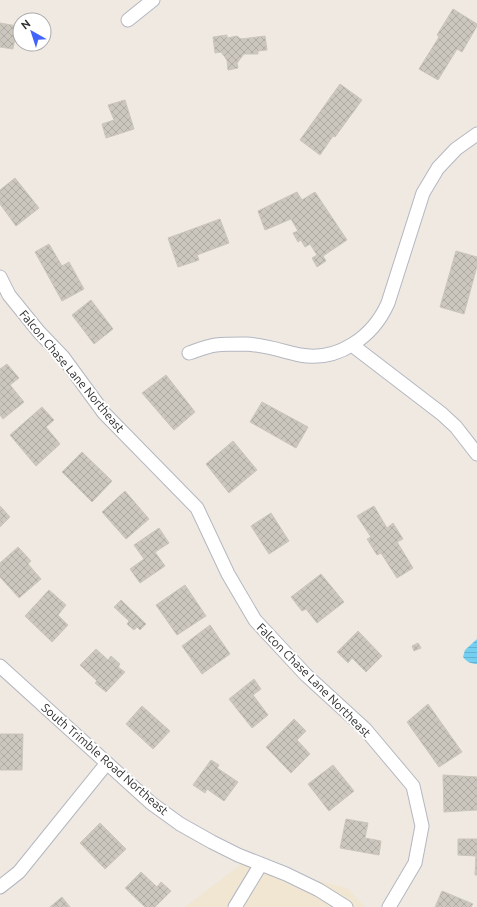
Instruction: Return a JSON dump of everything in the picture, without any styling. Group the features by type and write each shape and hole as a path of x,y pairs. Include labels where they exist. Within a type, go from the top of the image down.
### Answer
{"street":[{"path":"128,20 153,0"},
{"path":"189,353 215,345 246,344 268,347 302,355 316,356 337,352 352,346 370,332 384,313 423,193 438,168 456,149 477,134"},
{"name":"Falcon Chase Lane Northeast","path":"0,277 9,295 39,332 63,357 104,413 196,508 228,574 255,620 306,675 365,729 413,786 422,826 415,863 389,907"},
{"path":"352,346 442,414 456,427 477,454"},
{"name":"South Trimble Road Northeast","path":"0,666 151,803 180,824 212,842 319,890 346,907"},
{"path":"0,887 19,872 107,763"},
{"path":"235,907 261,864"}],"shaded area":[{"path":"244,862 347,888 365,907 185,907"}],"water":[{"path":"477,639 477,664 473,664 463,657 465,650"}],"building":[{"path":"453,9 477,24 477,26 462,52 457,49 438,80 419,69 439,37 437,35"},
{"path":"0,23 12,25 12,49 0,47"},
{"path":"227,35 227,38 237,36 241,39 265,36 267,50 258,51 258,54 244,54 237,63 238,68 228,70 227,60 221,52 215,53 213,37"},
{"path":"340,84 362,100 320,155 300,140"},
{"path":"125,100 134,129 106,138 102,124 114,120 108,105"},
{"path":"15,178 39,208 16,226 0,204 0,190"},
{"path":"297,192 302,200 315,192 347,240 323,256 326,261 317,267 312,258 317,255 310,244 305,247 301,240 298,242 293,233 298,231 291,219 265,230 258,211"},
{"path":"220,219 229,243 197,255 199,260 178,267 168,238"},
{"path":"49,244 62,266 69,262 84,289 62,301 35,252"},
{"path":"456,251 477,257 477,266 464,314 440,307"},
{"path":"91,300 113,329 94,344 72,315"},
{"path":"7,364 19,378 10,385 24,402 3,419 0,415 0,369"},
{"path":"166,375 195,412 174,430 142,393"},
{"path":"262,402 308,427 296,448 250,422"},
{"path":"42,407 54,420 46,427 60,444 36,466 10,435"},
{"path":"233,441 257,470 229,493 206,464"},
{"path":"82,452 112,481 92,502 62,472"},
{"path":"125,491 149,519 126,539 102,512"},
{"path":"0,506 10,517 0,527"},
{"path":"374,506 387,528 393,523 403,539 397,542 413,568 397,578 381,553 377,555 367,539 371,537 357,516"},
{"path":"271,513 289,541 269,554 251,526"},
{"path":"159,528 169,543 155,552 165,566 140,583 130,569 144,559 134,545"},
{"path":"18,547 31,561 28,564 41,579 19,598 0,577 0,563"},
{"path":"321,574 344,602 317,623 306,609 302,611 291,597"},
{"path":"185,585 206,616 177,635 156,605"},
{"path":"49,590 66,605 58,615 68,625 52,642 25,616"},
{"path":"121,600 146,624 140,630 137,627 134,630 127,624 129,621 114,607"},
{"path":"210,625 230,654 202,674 182,646"},
{"path":"358,631 382,656 366,672 352,658 348,663 337,652"},
{"path":"418,643 421,648 414,651 412,646"},
{"path":"96,649 108,660 111,656 120,664 118,667 125,672 106,692 95,683 97,681 80,665"},
{"path":"254,679 261,689 253,695 268,715 252,728 229,699"},
{"path":"428,704 462,752 439,767 407,722"},
{"path":"142,706 170,731 153,749 126,724"},
{"path":"294,719 306,731 297,740 310,754 291,773 266,747"},
{"path":"0,734 23,734 22,770 0,770"},
{"path":"211,760 219,765 217,768 238,782 224,801 207,789 205,793 193,785"},
{"path":"333,765 354,791 329,811 308,784"},
{"path":"443,775 477,777 477,810 444,812"},
{"path":"346,819 368,823 365,838 381,841 379,855 340,848"},
{"path":"100,823 126,849 105,869 80,843"},
{"path":"458,839 477,839 477,875 475,875 476,856 458,855"},
{"path":"141,872 157,887 161,882 171,891 155,907 145,907 125,888"},
{"path":"442,891 473,904 471,907 435,907"},
{"path":"62,897 70,907 50,907"}]}
